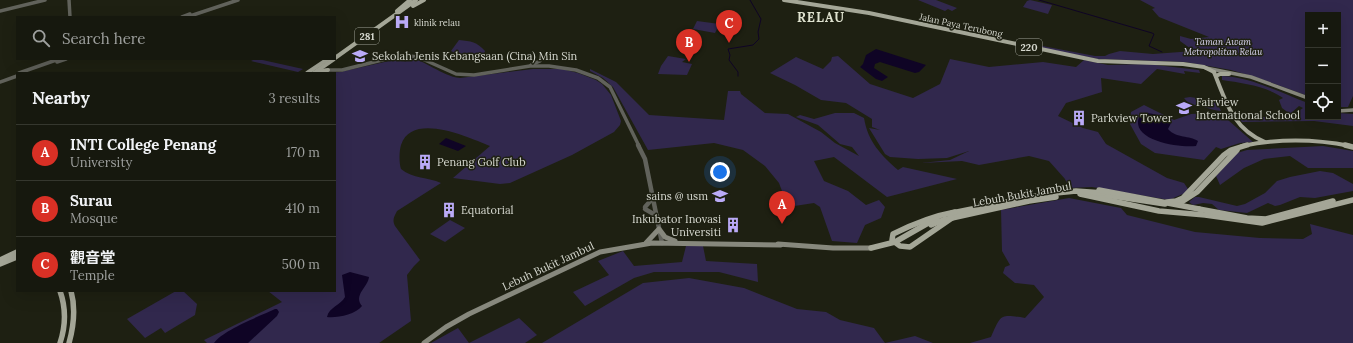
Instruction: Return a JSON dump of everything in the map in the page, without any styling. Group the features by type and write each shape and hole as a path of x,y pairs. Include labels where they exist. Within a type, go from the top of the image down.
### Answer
{"main road":[{"name":"281","path":"336,53 410,0"},
{"name":"281","path":"336,57 416,0"},
{"path":"379,23 395,14 411,1 416,0"},
{"path":"399,13 424,0"},
{"name":"Jalan Paya Terubong","path":"784,0 869,13 1098,61 1176,63 1204,67 1259,80 1305,99"},
{"path":"937,21 940,27 955,32"},
{"name":"281","path":"313,72 328,61"},
{"path":"316,72 329,69 328,61"},
{"name":"Jalan Paya Terubong","path":"1135,62 1199,69 1215,74"},
{"path":"1204,67 1215,74 1229,74"},
{"path":"1215,74 1224,71"},
{"path":"1215,74 1234,120 1263,142 1272,143"},
{"name":"Jalan Paya Terubong","path":"1229,74 1267,85 1305,99"},
{"path":"1341,110 1353,110"},
{"path":"1248,144 1256,142 1252,135"},
{"name":"Lebuh Bukit Jambul","path":"424,343 457,320 600,252 645,244 680,242 871,248 880,250 933,223 954,215 1042,195 1090,192 1156,202 1176,201 1183,198 1192,190 1230,151 1236,147 1248,144 1324,142 1353,148"},
{"name":"Lebuh Bukit Jambul","path":"954,215 1029,201 1078,194 1101,194 1161,204 1176,204 1184,201 1197,192 1233,152 1238,149 1253,146 1316,144 1353,148"},
{"path":"1042,195 1070,190 1099,190 1248,218 1266,219 1353,198"},
{"path":"1078,194 1159,211 1205,215 1262,223 1353,198"},
{"path":"954,215 910,247 900,246 892,240 893,234 932,216 954,215"},
{"path":"645,244 653,237 659,228 668,239 680,242"},
{"path":"0,260 16,252"},
{"path":"0,264 16,257"},
{"path":"60,292 65,311 60,343"},
{"path":"69,343 75,312 75,303 71,292"}],"street":[{"path":"0,11 45,0"},
{"path":"69,0 70,16"},
{"path":"185,16 232,0"},
{"path":"191,16 238,0"},
{"path":"319,67 329,69 348,68 394,57 409,56 418,57 452,73 462,75 525,67 540,63 581,71 598,78 610,87 644,159 662,243"},
{"path":"23,72 56,60"},
{"path":"28,72 63,60"},
{"path":"0,81 16,75"},
{"path":"653,198 645,208 657,216"}],"green space":[{"path":"918,0 936,0 957,8 952,11 948,9 945,11"},
{"path":"1030,0 1052,5 1048,14 1023,7 1027,1"},
{"name":"Taman Awam Metropolitan Relau","path":"1140,0 1353,0 1353,96 1348,107 1341,107 1341,12 1305,12 1305,95 1231,70 1185,62 1098,59 1031,46 1032,44 1095,56 1105,56 1120,51 1153,54 1194,51 1180,41 1180,36 1191,39 1209,37 1159,17 1152,9 1155,8"},
{"path":"697,21 727,25 726,30 717,29 715,33 693,29"},
{"path":"459,40 476,44 485,51 484,54 475,59 459,55 451,51"},
{"path":"668,56 686,59 682,62 692,64 687,75 658,74 661,66"},
{"path":"838,56 870,84 913,98 940,84 950,59 989,67 1043,62 1076,67 1084,60 1108,65 1147,64 1199,70 1200,73 1184,71 1185,74 1157,69 1141,84 1101,78 1102,92 1066,103 1058,116 1083,128 1098,132 1106,144 1167,178 1184,183 1188,189 1185,193 1169,200 1092,187 1069,188 1065,179 1049,161 1029,156 979,165 962,161 921,163 950,160 969,151 947,158 918,159 890,157 885,154 869,128 880,130 872,127 872,119 846,103 821,100 770,73 796,57 823,69 831,61 832,57"},
{"name":"Penang Golf Club","path":"407,57 421,61 453,77 460,78 533,69 562,69 578,73 602,84 611,95 621,121 620,125 614,132 572,155 510,183 500,184 453,178 490,146 456,133 429,128 417,130 407,135 401,145 401,169 410,175 441,183 397,211 394,218 395,226 420,260 407,275 411,321 379,343 207,343 204,340 282,302 269,292 336,292 336,72"},
{"path":"262,60 303,69 298,72 251,61"},
{"path":"590,69 616,82 649,115 724,120 728,91 740,91 741,94 765,113 788,114 821,132 835,143 859,156 852,147 840,144 818,125 796,117 800,115 814,119 835,113 854,113 864,118 872,141 886,159 898,170 903,167 957,179 887,197 834,157 814,161 824,181 848,191 866,205 879,200 885,207 881,218 865,225 857,243 832,241 820,207 814,203 788,207 779,183 765,166 743,150 714,143 648,150 613,87 603,78 590,71"},
{"path":"1222,76 1244,79 1277,90 1305,102 1305,120 1341,120 1341,113 1353,114 1353,126 1314,121 1242,122 1239,118 1291,116 1303,108 1299,106 1290,114 1282,108 1279,100 1283,98 1276,94 1254,86 1222,80"},
{"path":"1190,97 1216,101 1221,111 1198,105 1190,105 1184,98"},
{"path":"1144,105 1174,120 1191,114 1215,113 1219,118 1228,120 1253,142 1240,143 1221,149 1216,147 1204,160 1155,153 1141,144 1130,124 1131,112"},
{"path":"1323,146 1353,151 1353,168 1308,168 1290,156 1264,159 1244,168 1220,185 1216,176 1237,153 1247,150"},
{"path":"1320,171 1333,173 1353,184 1353,191 1315,198 1300,197 1275,206 1268,203 1247,213 1219,210 1212,204 1203,203 1193,205 1189,202 1195,197 1199,197 1237,206 1245,204 1265,193 1277,181"},
{"path":"1069,198 1121,208 1127,215 1195,232 1260,238 1303,239 1312,234 1310,224 1353,235 1353,343 970,343 991,337 1002,317 1011,316 1025,318 1044,297 1034,285 1015,283 1003,273 1005,267 1010,265 1002,251 1001,210"},
{"path":"450,220 465,228 445,242 430,234"},
{"path":"686,246 703,246 706,261 757,264 758,282 719,272 654,272 634,278 585,306 573,292 609,275 598,261 623,251 634,266 682,262"},
{"path":"689,278 744,288 797,309 826,312 840,320 874,328 885,343 542,343 643,283"},
{"path":"174,292 184,292 197,304 195,315 165,333 161,328 145,338 127,319"},
{"path":"519,318 537,335 525,343 469,343"},
{"path":"458,328 469,343 431,343"},
{"path":"915,336 933,343 885,343"}],"shaded area":[{"path":"876,49 926,65 919,72 915,73 880,62 875,64 874,68 888,77 882,81 876,79 860,67 863,64 866,55"},
{"path":"1147,113 1171,121 1168,129 1179,136 1198,141 1196,146 1171,145 1152,139 1144,134 1139,128 1138,121 1141,115"},
{"path":"446,138 466,146 458,151 439,144"},
{"path":"350,272 369,277 359,298 362,306 355,312 346,315 327,317 330,311 345,297 342,275"},
{"path":"275,309 279,312 277,316 248,343 214,343 233,328"}],"waterway":[{"path":"738,76 738,72 729,60 730,55 728,49 753,45 759,39 758,32 761,19 750,0"},
{"path":"1039,0 1152,33 1154,34 1149,46 1162,52"}],"place":[{"name":"klinik relau","path":"402,22"},
{"name":"觀音堂","path":"729,43"},
{"name":"Sekolah Jenis Kebangsaan (Cina) Min Sin","path":"360,56"},
{"name":"Surau","path":"689,62"},
{"name":"Fairview International School","path":"1184,108"},
{"name":"Parkview Tower","path":"1079,118"},
{"name":"Penang Golf Club","path":"425,162"},
{"name":"sains @ usm","path":"720,196"},
{"name":"Equatorial","path":"449,210"},
{"name":"INTI College Penang","path":"782,224"},
{"name":"Inkubator Inovasi Universiti","path":"733,225"}],"district":[{"name":"RELAU","path":"821,17"}]}
